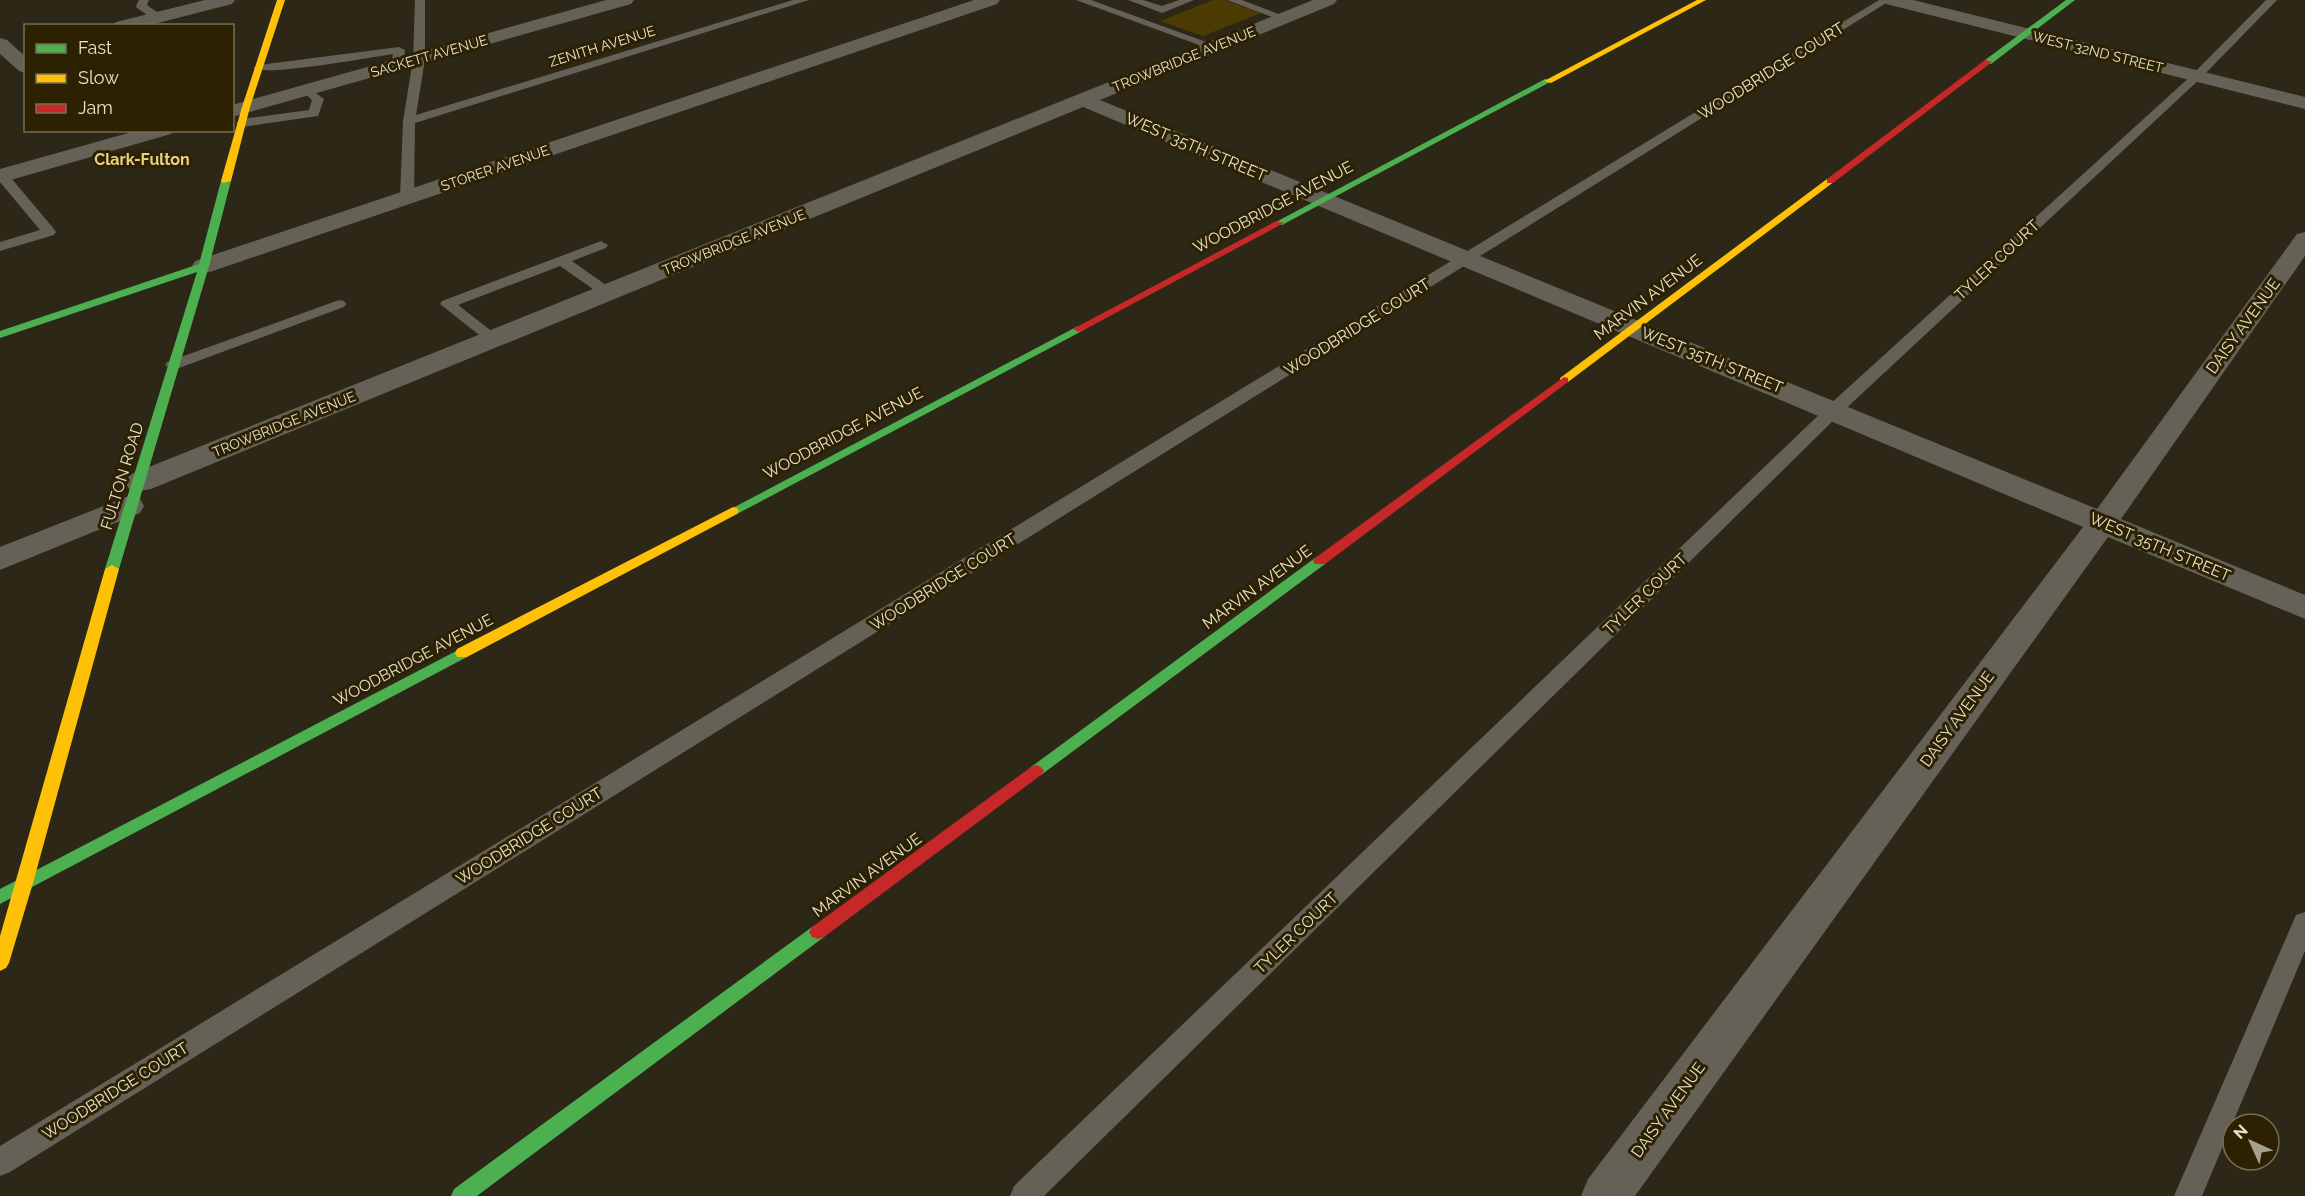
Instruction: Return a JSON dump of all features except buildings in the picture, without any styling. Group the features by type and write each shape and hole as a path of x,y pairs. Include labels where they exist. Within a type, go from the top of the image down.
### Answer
{"street":[{"path":"130,24 226,0"},
{"name":"FULTON ROAD","path":"0,963 26,883 135,494 204,266 240,114 259,68 281,0"},
{"name":"SACKETT AVENUE","path":"240,114 307,90 625,0"},
{"name":"STORER AVENUE","path":"2,330 204,266 991,0"},
{"name":"TROWBRIDGE AVENUE","path":"0,559 135,494 493,339 1328,0"},
{"name":"WOODBRIDGE AVENUE","path":"0,897 1702,0"},
{"name":"WEST 32ND STREET","path":"1892,0 2305,104"},
{"name":"MARVIN AVENUE","path":"461,1196 1635,328 2071,0"},
{"path":"9,50 24,65"},
{"name":"WEST 35TH STREET","path":"1084,100 1466,260 1834,410 2305,608"},
{"path":"97,132 111,146"},
{"path":"1,176 157,132"},
{"name":"DAISY AVENUE","path":"1605,1196 2102,523 2305,239"}],"lane":[{"path":"144,0 141,6 157,17"},
{"path":"407,198 409,121 419,58 420,2 435,0"},
{"name":"ZENITH AVENUE","path":"409,121 804,0"},
{"path":"1081,0 1214,47"},
{"path":"1133,0 1162,10 1189,0"},
{"path":"1232,0 1284,18"},
{"name":"WOODBRIDGE COURT","path":"0,1162 1886,0"},
{"name":"TYLER COURT","path":"1024,1196 1834,410 2197,76 2272,0"},
{"path":"259,68 399,50 397,65"},
{"path":"0,247 49,232 1,176"},
{"path":"493,339 447,304 602,244"},
{"path":"561,260 608,293"},
{"path":"173,365 339,304"},
{"path":"2188,1196 2305,922"}],"shaded area":[{"path":"1213,0 1224,0 1261,13 1203,36 1160,21"}],"traffic: fast":[{"path":"1988,62 2071,0"},
{"path":"1279,223 1548,81"},
{"path":"112,569 204,266 226,181"},
{"path":"0,335 204,266"},
{"path":"733,511 1078,329"},
{"path":"1036,771 1320,561"},
{"path":"0,897 462,653"},
{"path":"461,1196 818,932"}],"traffic: slow":[{"path":"226,181 246,107 281,0"},
{"path":"1548,81 1702,0"},
{"path":"1564,380 1830,181"},
{"path":"462,653 733,511"},
{"path":"0,963 25,883 112,569"}],"traffic: jam":[{"path":"1830,181 1988,62"},
{"path":"1078,329 1279,223"},
{"path":"1320,561 1564,380"},
{"path":"818,932 1036,771"}],"district":[{"name":"Clark-Fulton","path":"142,159"}]}
